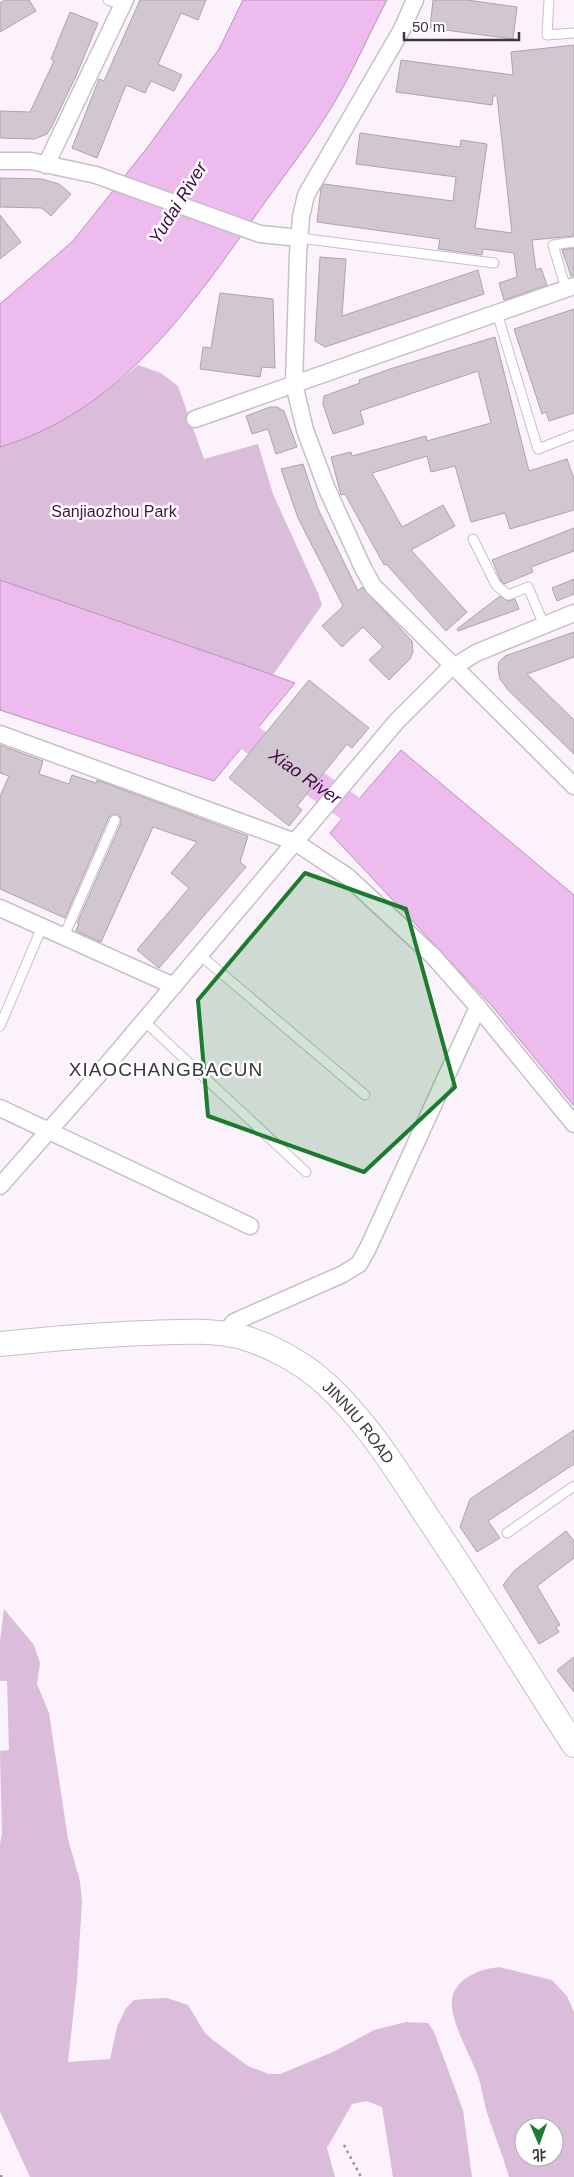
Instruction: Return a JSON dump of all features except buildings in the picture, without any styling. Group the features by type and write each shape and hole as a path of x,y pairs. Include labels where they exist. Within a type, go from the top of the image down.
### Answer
{"main road":[{"name":"JINNIU ROAD","path":"0,1344 155,1333 224,1334 258,1342 292,1359 325,1383 347,1405 368,1431 404,1481 574,1745"}],"street":[{"path":"415,0 401,31 306,195 301,217 294,384 301,415 321,472 363,568 373,586 574,786"},
{"path":"46,165 118,2"},
{"path":"0,160 30,161 96,175 247,230 260,234 300,238"},
{"path":"195,419 570,287"},
{"path":"0,1186 174,986 397,721 447,671 476,653 574,613"},
{"path":"0,734 299,838 348,876 433,956 478,1007 574,1124"},
{"path":"0,908 174,986"},
{"path":"224,1334 234,1322 343,1274 359,1264 373,1239 478,1007"},
{"path":"0,1108 250,1226"}],"lane":[{"path":"549,0 547,35 574,33"},
{"path":"300,238 494,263"},
{"path":"570,287 552,245 574,242"},
{"path":"497,312 538,449 574,435"},
{"path":"473,539 496,585 508,595 528,586 544,626"},
{"path":"64,936 115,820"},
{"path":"0,1026 42,926"},
{"path":"200,955 365,1095"},
{"path":"144,1021 306,1172"},
{"path":"507,1533 574,1486"}],"path":[{"path":"344,2145 361,2177"}],"highlighted area":[{"path":"305,873 406,909 455,1087 364,1172 208,1116 198,1000"}],"green space":[{"name":"Sanjiaozhou Park","path":"138,365 161,373 178,386 204,459 258,444 273,494 322,605 273,675 0,580 0,447 38,433 73,414"},
{"path":"4,1609 34,1645 40,1663 37,1684 49,1713 68,1839 80,1881 82,1902 77,1981 68,2062 110,2059 117,2027 126,2008 134,2000 167,1998 188,2005 205,2033 213,2040 248,2066 269,2074 280,2074 333,2052 374,2030 406,2022 428,2023 434,2032 463,2110 472,2177 393,2177 382,2107 367,2101 352,2104 327,2148 335,2177 30,2177 0,2112 0,1844 2,1833 0,1751 9,1750 7,1681 0,1681 0,1641"},
{"path":"499,1967 552,1980 567,1996 574,2012 574,2177 509,2177 488,2116 478,2076 459,2032 452,2010 454,1992 458,1986 462,1981 480,1971"}],"water":[{"name":"Yudai River","path":"243,0 387,0 346,82 322,122 228,255 174,324 145,356 114,385 79,410 42,431 0,447 0,304 73,241 147,148 219,49"},
{"path":"0,580 295,683 214,781 0,710"},
{"path":"401,750 574,895 574,1106 492,1006 330,833"}],"waterway":[{"name":"Xiao River","path":"220,717 381,830"}],"district":[{"name":"XIAOCHANGBACUN","path":"166,1069"}]}
